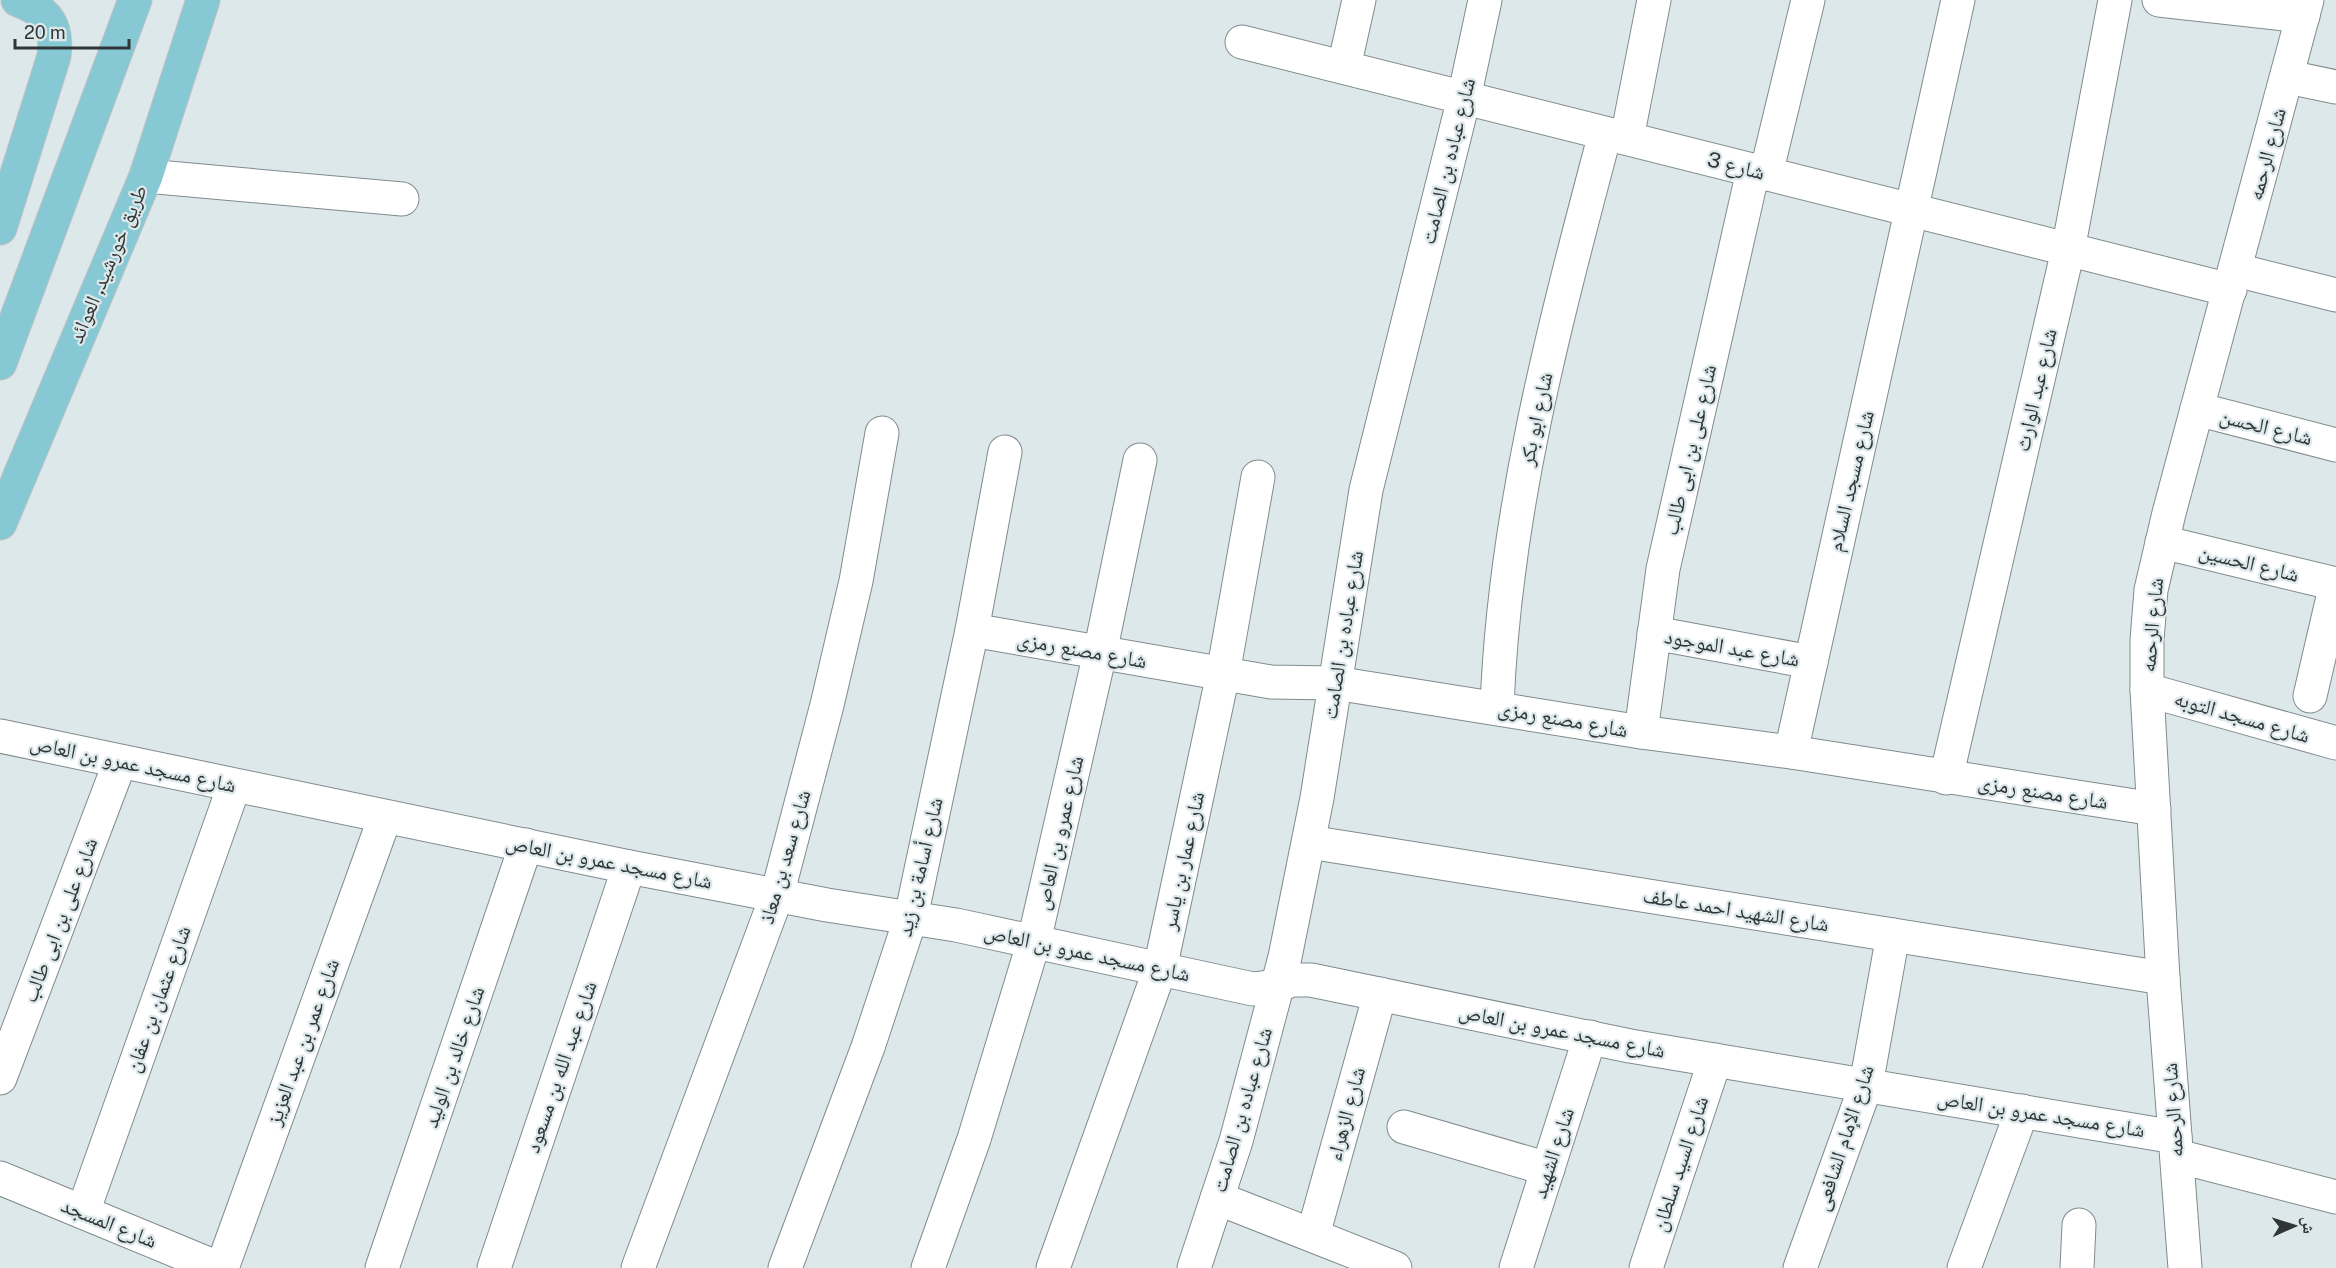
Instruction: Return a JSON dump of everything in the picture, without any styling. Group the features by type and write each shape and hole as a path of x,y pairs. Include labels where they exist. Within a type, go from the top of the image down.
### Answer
{"main road":[{"path":"0,363 135,0"},
{"name":"طريق خورشيد, العوائد","path":"0,523 146,176 203,0"},
{"path":"0,228 54,56 54,33 44,14 27,3"},
{"path":"0,295 13,332"}],"street":[{"path":"1344,67 1359,0"},
{"name":"شارع عباده بن الصامت","path":"1194,1268 1236,1141 1277,986 1309,842 1366,490 1464,98 1485,0"},
{"name":"شارع ابو بكر","path":"1497,708 1503,603 1519,500 1558,314 1616,136 1654,0"},
{"name":"شارع على بن ابى طالب","path":"1641,732 1663,569 1684,472 1759,172 1808,0"},
{"name":"شارع مسجد السلام","path":"1791,752 1958,0"},
{"name":"شارع عبد الوارث","path":"1946,778 2068,250 2115,0"},
{"path":"2159,0 2305,8"},
{"name":"شارع الرحمه","path":"2185,1268 2163,978 2147,690 2147,640 2151,590 2197,409 2305,8"},
{"name":"شارع 3","path":"1242,42 2068,250 2233,280 2336,295"},
{"path":"2288,77 2336,87"},
{"path":"146,176 402,199"},
{"name":"شارع الحسن","path":"2197,409 2336,445"},
{"name":"شارع سعد بن معاذ","path":"638,1268 777,895 827,705 856,581 882,433"},
{"name":"شارع أسامة بن زيد","path":"785,1268 868,1047 911,917 972,630 1005,452"},
{"name":"شارع عمرو بن العاص","path":"928,1268 974,1139 1034,941 1100,653 1140,460"},
{"name":"شارع عمار بن ياسر","path":"1053,1268 1160,969 1224,674 1258,477"},
{"name":"شارع الحسين","path":"2162,542 2336,584"},
{"path":"2310,696 2336,584"},
{"name":"شارع مصنع رمزى","path":"972,630 1281,683 1335,683 1641,732 1791,752 2154,809"},
{"name":"شارع عبد الموجود","path":"1654,633 1811,662"},
{"name":"شارع مسجد التوبه","path":"2147,690 2336,743"},
{"name":"شارع مسجد عمرو بن العاص","path":"0,736 629,867 1034,941 1253,989 1277,986 1292,980 1311,980 1590,1037 2022,1112 2176,1147 2336,1197"},
{"name":"شارع على بن ابى طالب","path":"0,1078 120,762"},
{"name":"شارع عثمان بن عفان","path":"83,1212 234,786"},
{"name":"شارع عمر بن عبد العزيز","path":"220,1268 385,817"},
{"name":"شارع الشهيد احمد عاطف","path":"1309,842 2163,978"},
{"name":"شارع خالد بن الوليد","path":"382,1268 526,845"},
{"name":"شارع عبد الله بن مسعود","path":"494,1268 629,867"},
{"name":"شارع الإمام الشافعى","path":"1800,1268 1866,1085 1893,935"},
{"name":"شارع الزهراء","path":"1313,1235 1380,994"},
{"name":"شارع الشهيد","path":"1516,1268 1590,1037"},
{"name":"شارع السيد سلطان","path":"1646,1268 1715,1060"},
{"path":"1964,1268 2022,1112"},
{"path":"1404,1127 1548,1168"},
{"name":"شارع المسجد","path":"0,1178 83,1212 169,1258 220,1268"},
{"path":"1217,1198 1395,1268"},
{"path":"2077,1268 2079,1225"}]}
